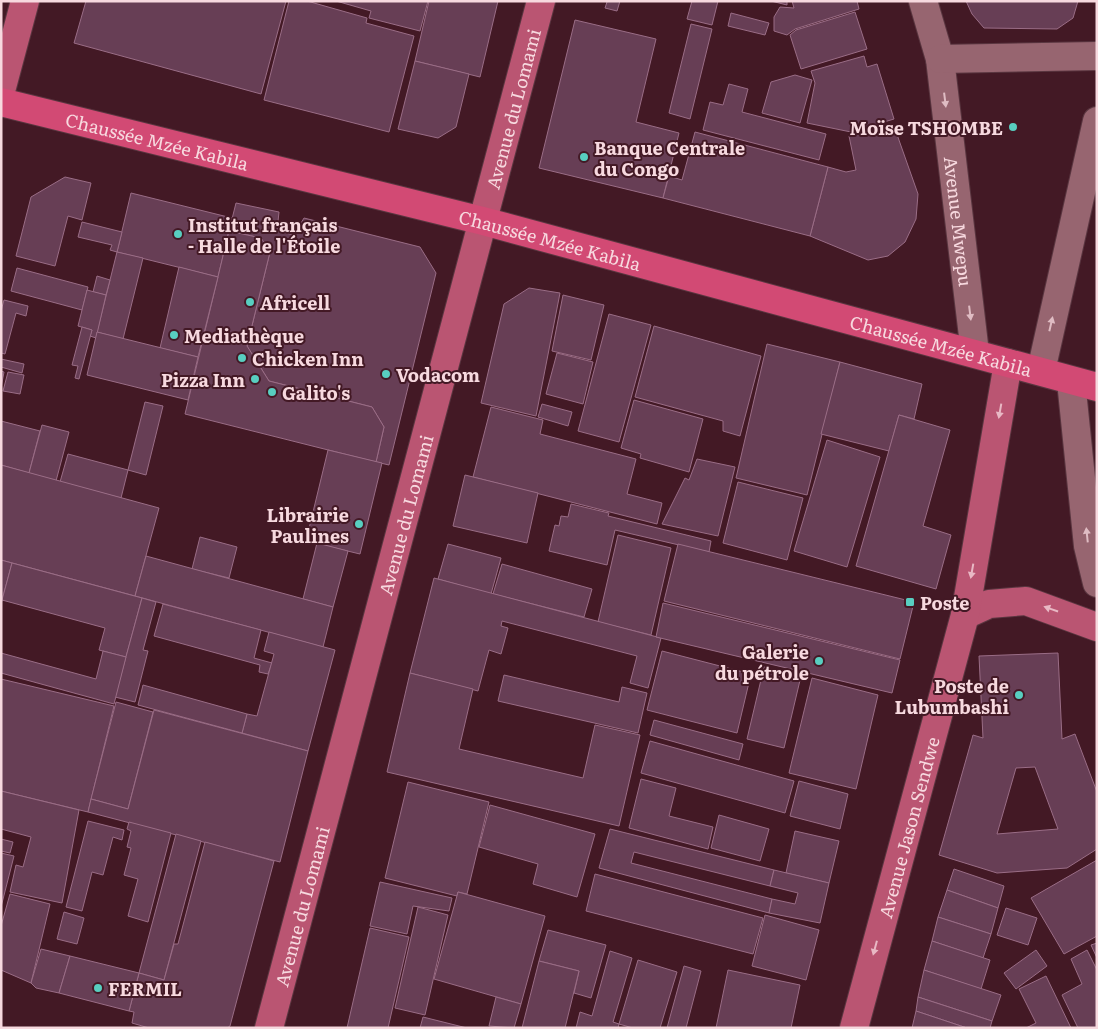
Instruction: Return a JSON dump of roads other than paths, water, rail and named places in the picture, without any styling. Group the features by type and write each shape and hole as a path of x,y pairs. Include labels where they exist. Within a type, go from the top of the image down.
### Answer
{"highway":[{"name":"Chaussée Mzée Kabila","path":"1,102 483,221 1097,387"}],"main road":[{"path":"1,91 25,1"},
{"name":"Avenue du Lomami","path":"269,1028 541,1"},
{"name":"Avenue Jason Sendwe","path":"854,1028 965,615 1008,362"},
{"path":"965,615 989,604 1026,601 1097,627"}],"street":[{"name":"Avenue Mwepu","path":"923,1 940,59 975,353"},
{"path":"940,59 1097,56"},
{"path":"1041,371 1097,121"},
{"path":"1071,380 1088,546 1097,583"}],"place":[{"name":"Moïse TSHOMBE","path":"1013,127"},
{"name":"Banque Centrale du Congo","path":"584,157"},
{"name":"Institut français - Halle de l'Étoile","path":"178,234"},
{"name":"Africell","path":"250,302"},
{"name":"Mediathèque","path":"174,335"},
{"name":"Chicken Inn","path":"242,358"},
{"name":"Vodacom","path":"386,374"},
{"name":"Pizza Inn","path":"255,379"},
{"name":"Galito's","path":"272,392"},
{"name":"Librairie Paulines","path":"359,524"},
{"name":"Poste","path":"910,602"},
{"name":"Galerie du pétrole","path":"819,661"},
{"name":"Poste de Lubumbashi","path":"1019,695"},
{"name":"FERMIL","path":"98,988"}]}
